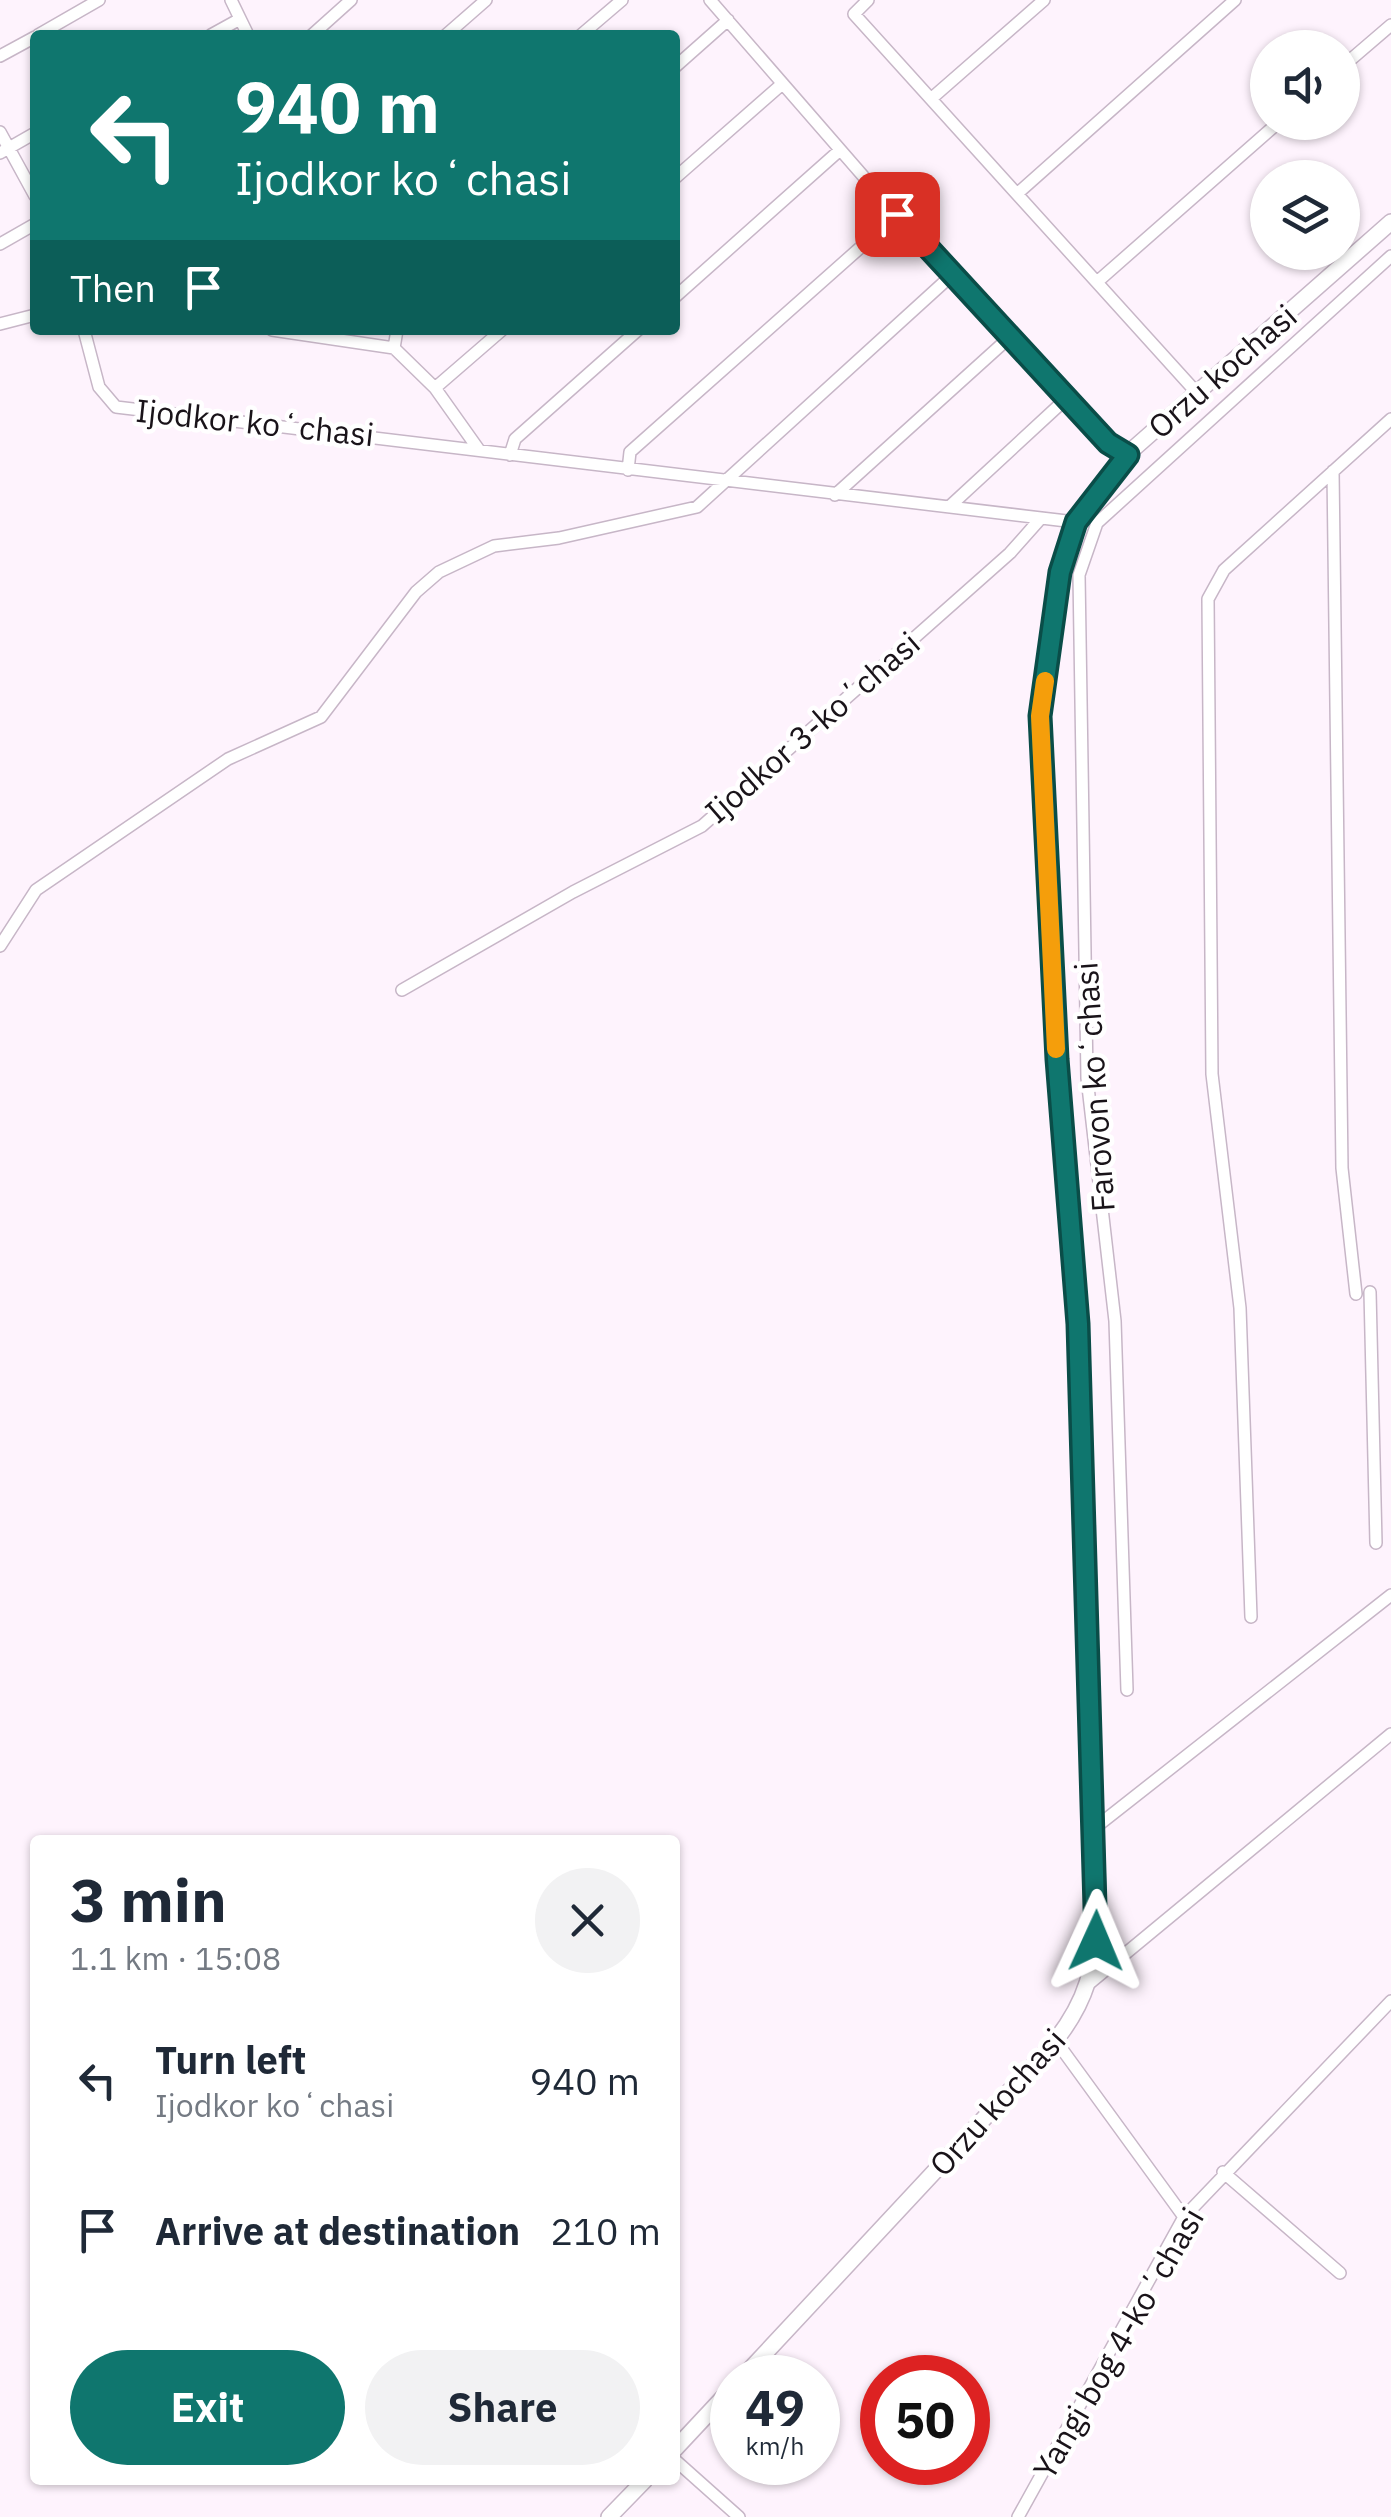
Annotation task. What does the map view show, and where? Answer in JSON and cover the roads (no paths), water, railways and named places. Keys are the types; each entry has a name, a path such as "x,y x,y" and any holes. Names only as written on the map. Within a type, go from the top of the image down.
{"main road":[{"name":"Orzu kochasi","path":"763,2355 1056,2041 1091,1982 1097,1922 1096,1827 1078,1324 1057,1059 1040,716 1060,572 1076,522 1128,455 1391,222"},
{"path":"680,2444 710,2412"},
{"path":"609,2517 640,2485"}],"street":[{"path":"46,30 99,0"},
{"path":"231,0 246,30"},
{"path":"318,30 352,0"},
{"path":"452,30 486,0"},
{"path":"588,30 622,0"},
{"path":"710,0 952,275 1108,443 1128,455"},
{"path":"868,0 854,14 1197,393"},
{"path":"932,98 1044,0"},
{"path":"1018,193 1235,0"},
{"path":"220,30 240,19"},
{"path":"680,63 728,20"},
{"path":"1360,52 1391,25"},
{"path":"0,56 30,39"},
{"path":"680,174 781,85"},
{"path":"0,132 4,150 30,189"},
{"path":"4,150 30,136"},
{"path":"1097,282 1259,140"},
{"path":"680,293 840,150"},
{"path":"628,470 630,452 897,214"},
{"path":"0,244 30,227"},
{"name":"Farovon koʻchasi","path":"1127,1690 1115,1321 1087,1078 1079,575 1088,540 1106,514 1391,256"},
{"path":"0,946 36,890 228,759 321,717 416,592 440,572 494,546 559,538 696,507 952,275"},
{"path":"0,324 30,317"},
{"name":"Ijodkor koʻchasi","path":"85,335 99,387 116,407 1076,522"},
{"path":"306,335 394,348 436,388 479,450"},
{"path":"394,348 396,335"},
{"path":"436,388 496,335"},
{"path":"510,455 515,439 632,335"},
{"path":"835,495 1012,336"},
{"path":"949,507 1068,397"},
{"path":"1251,1617 1240,1308 1212,1074 1208,600 1224,570 1391,419"},
{"path":"1333,471 1342,1168 1363,1293 1376,1543"},
{"name":"Ijodkor 3-koʼchasi","path":"402,990 574,892 702,826 1010,553 1041,518"},
{"path":"1096,1827 1391,1596"},
{"path":"1091,1982 1391,1734"},
{"name":"Yangi bog 4-koʼchasi","path":"1018,2517 1184,2217 1224,2172 1386,2017 1391,2001"},
{"path":"1056,2041 1184,2217"},
{"path":"1224,2172 1340,2273"},
{"path":"680,2464 739,2517"}]}
